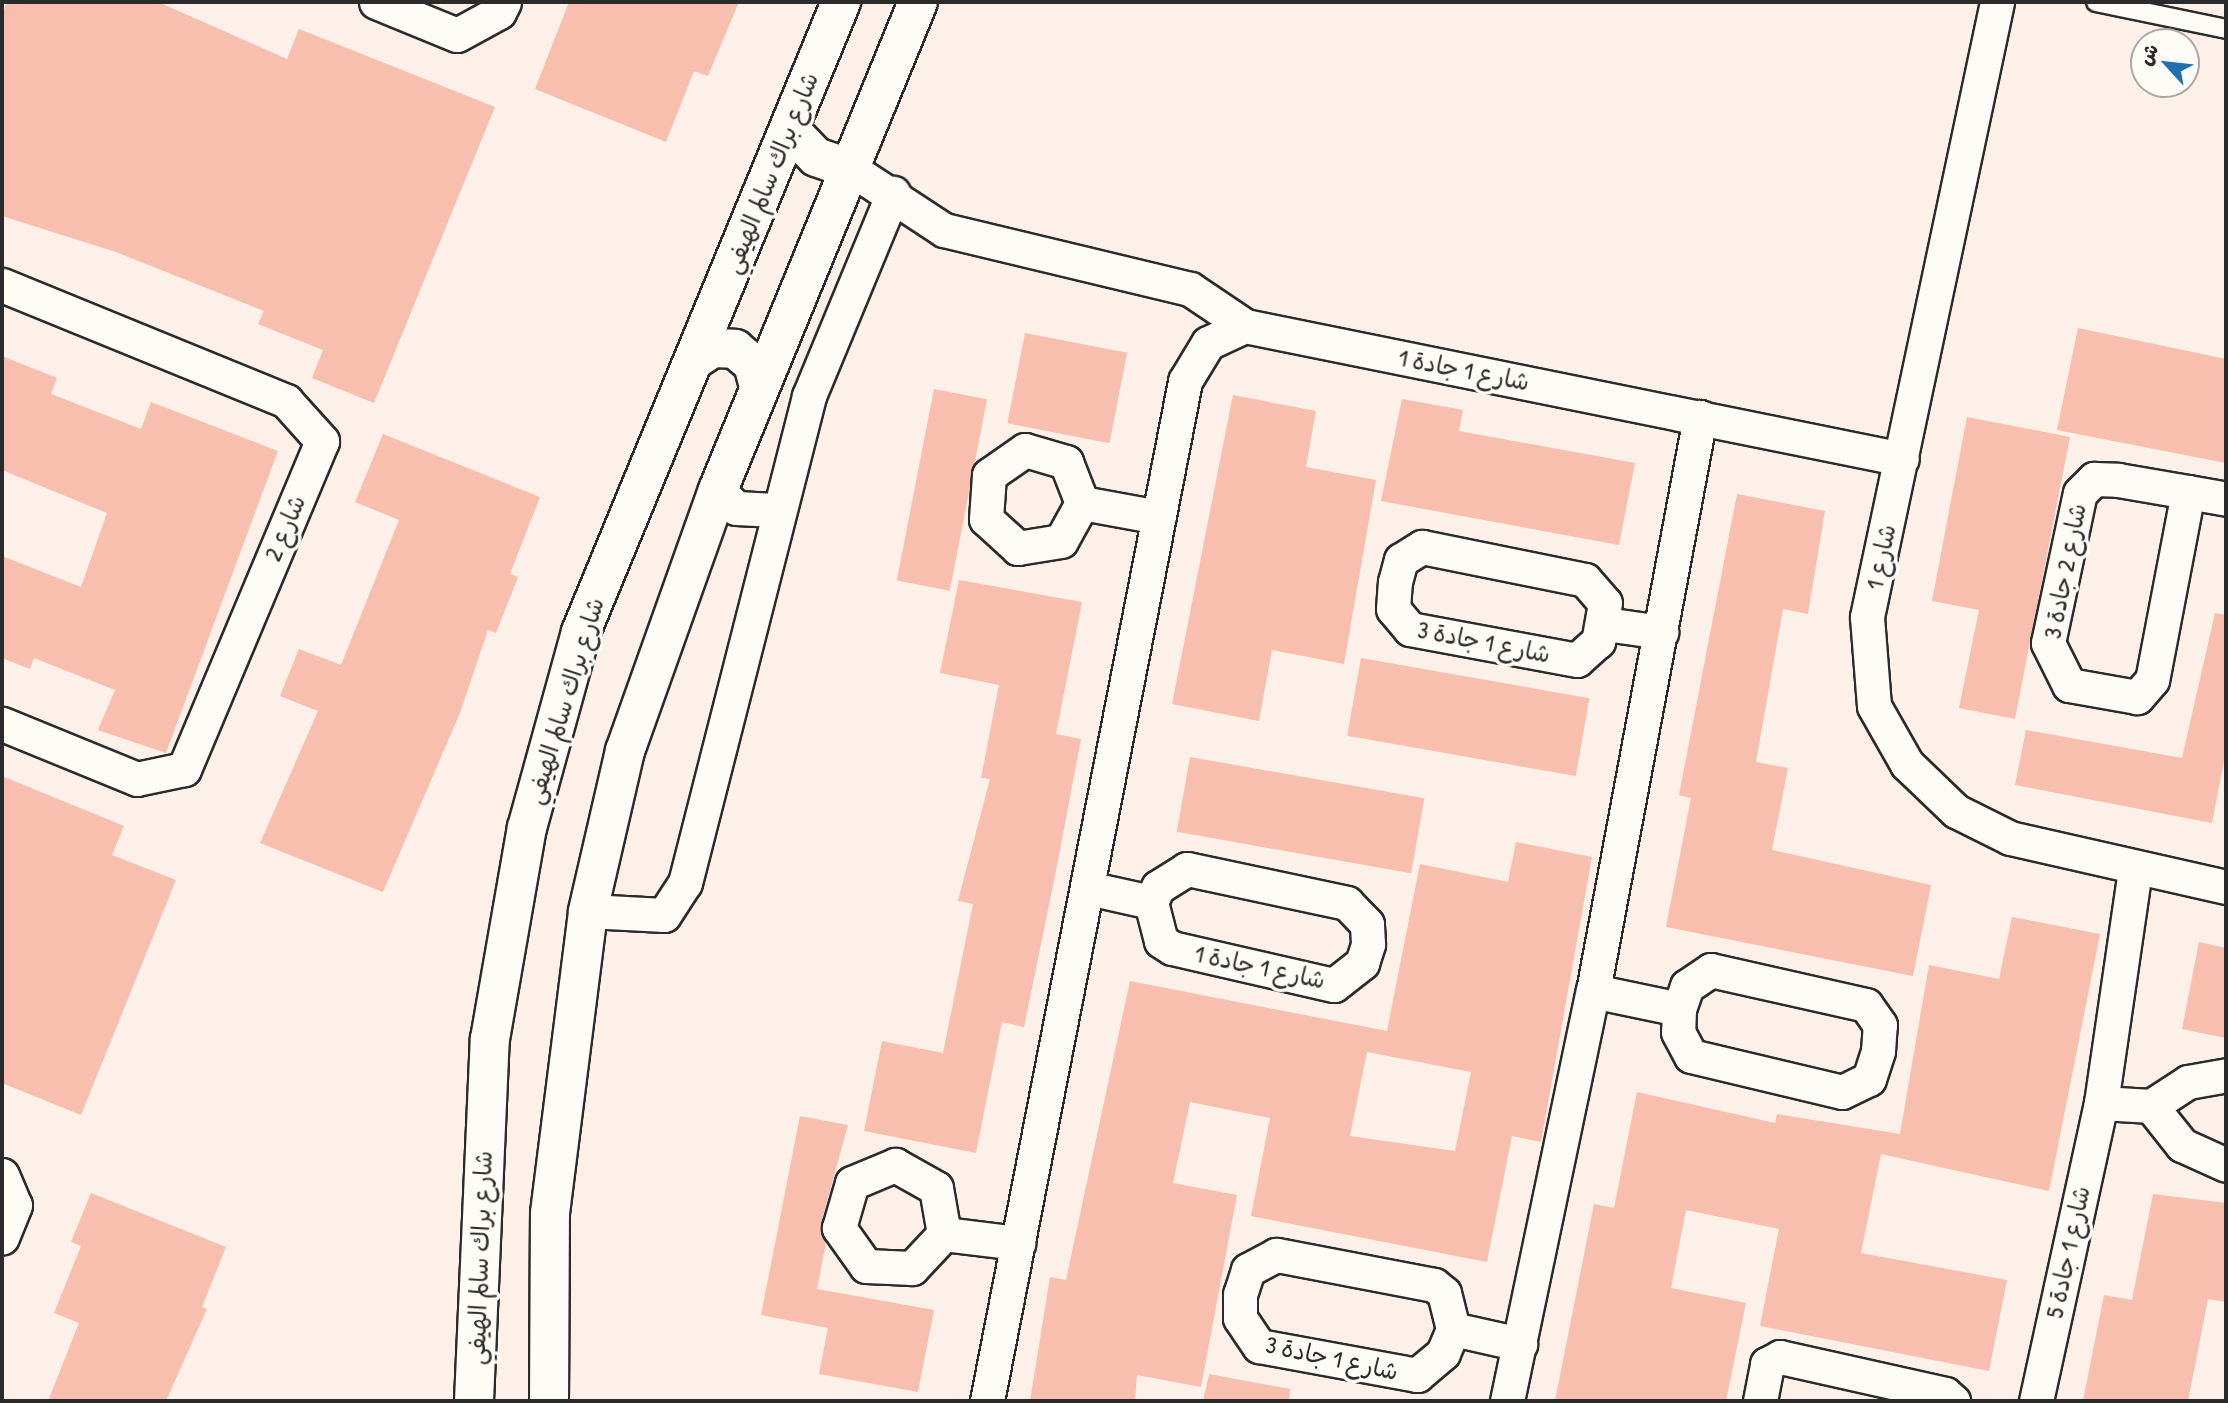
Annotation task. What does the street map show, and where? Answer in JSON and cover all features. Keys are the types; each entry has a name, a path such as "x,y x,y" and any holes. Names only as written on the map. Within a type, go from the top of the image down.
{"main road":[{"name":"شارع براك سالم الهيفي","path":"474,1401 490,1039 527,828 581,632 841,2"},
{"path":"549,1401 550,1213 588,911 625,751 718,490 918,2"},
{"path":"790,130 816,157 851,169"},
{"path":"692,361 712,348 735,349 753,364 759,386"}],"street":[{"path":"376,2 457,35 499,12 504,2"},
{"name":"شارع 1","path":"1997,2 1867,617 1874,706 1907,764 1956,811 2010,838 2135,869 2226,887"},
{"path":"851,169 893,193 944,230 1190,289 1245,326"},
{"path":"588,911 664,915 685,883 776,510 809,396 893,193"},
{"name":"شارع 2","path":"2,285 286,401 322,440 184,769 137,779 2,724"},
{"path":"987,1401 1185,381 1208,343 1245,326"},
{"name":"شارع 1 جادة 1","path":"1245,326 1902,459"},
{"path":"1507,1401 1592,991 1700,417"},
{"name":"شارع 2 جادة 3","path":"2188,492 2152,680 2137,697 2069,685 2048,643 2080,493 2094,479 2188,492 2226,499"},
{"path":"718,490 736,508 776,510"},
{"path":"1082,503 1159,517"},
{"name":"شارع 1 جادة 3","path":"1422,547 1585,580 1605,603 1605,624 1589,655 1577,660 1410,629 1393,609 1395,582 1401,560 1422,547"},
{"path":"1605,624 1661,632"},
{"name":"شارع 1 جادة 1","path":"1186,869 1347,903 1367,925 1368,944 1362,963 1334,985 1172,948 1161,941 1151,902 1158,887 1186,869"},
{"name":"شارع 1 جادة 5","path":"2036,1401 2101,1103 2135,869"},
{"path":"1088,888 1151,902"},
{"path":"1711,971 1866,1005 1881,1026 1878,1051 1868,1079 1842,1092 1691,1056 1678,1032 1679,1009 1687,986 1711,971"},
{"path":"1592,991 1679,1009"},
{"path":"2101,1103 2151,1106 2188,1082 2226,1074"},
{"path":"2151,1106 2182,1145 2226,1165"},
{"path":"2,1175 15,1205 2,1237"},
{"path":"944,1234 1018,1243"},
{"name":"شارع 1 جادة 3","path":"1276,1255 1434,1285 1444,1293 1453,1329 1443,1353 1418,1375 1259,1346 1240,1318 1240,1294 1248,1270 1276,1255"},
{"path":"1453,1329 1520,1344"},
{"path":"1760,1401 1767,1364 1780,1357 1945,1394 1953,1401"}],"lane":[{"path":"2096,2 2226,29"}],"building":[{"path":"7,2 158,2 287,59 299,29 495,107 374,403 312,378 323,350 258,324 264,311 116,252 2,216 2,15"},
{"path":"569,2 739,2 708,76 694,71 666,142 535,89"},
{"path":"2078,328 2226,359 2226,463 2057,430"},
{"path":"1025,333 1127,353 1110,443 1007,423"},
{"path":"2,356 57,378 51,394 141,429 151,402 278,451 166,753 98,730 115,690 34,658 30,669 2,658 2,556 81,587 107,513 2,470"},
{"path":"934,389 987,399 950,591 897,580"},
{"path":"1233,395 1316,411 1306,467 1376,480 1344,664 1272,650 1259,721 1172,704"},
{"path":"1402,399 1463,410 1459,431 1635,463 1619,545 1381,501"},
{"path":"1967,417 2070,437 2015,719 1959,708 1979,610 1932,601"},
{"path":"383,434 540,497 510,574 518,577 496,633 488,630 460,713 383,892 260,843 318,711 280,696 299,649 341,665 399,520 355,502"},
{"path":"1737,494 1825,511 1808,614 1783,609 1756,762 1788,768 1772,850 1931,885 1913,976 1666,927 1691,798 1679,795"},
{"path":"959,580 1082,602 1056,734 1081,739 1057,866 1024,1027 1002,1022 976,1153 864,1131 882,1041 943,1053 973,904 958,901 990,779 981,778 999,685 940,673"},
{"path":"2215,613 2226,615 2226,751 2212,823 2015,785 2026,730 2182,758"},
{"path":"1361,658 1589,698 1576,776 1347,736"},
{"path":"1190,757 1424,798 1411,873 1177,832"},
{"path":"2,776 124,826 112,855 176,880 81,1115 2,1083"},
{"path":"1516,842 1592,857 1541,1142 1512,1136 1487,1262 1251,1216 1270,1118 1190,1102 1173,1183 1237,1195 1201,1387 1137,1375 1135,1401 1030,1401 1050,1277 1066,1280 1130,981 1387,1031 1420,864 1508,882","holes":["1367,1052 1471,1072 1455,1151 1350,1136"]},
{"path":"2012,917 2100,934 2049,1191 1881,1154 1861,1253 2007,1280 1989,1371 1760,1326 1779,1229 1686,1210 1671,1288 1746,1303 1726,1401 1555,1401 1594,1204 1614,1208 1637,1092 1775,1123 1777,1114 1900,1134 1929,965 1999,979"},
{"path":"2199,942 2226,948 2226,1038 2182,1029"},
{"path":"800,1116 848,1125 821,1223 826,1243 817,1289 934,1310 918,1392 819,1374 828,1328 761,1315"},
{"path":"91,1193 226,1247 202,1307 207,1309 166,1401 48,1401 79,1323 54,1313 81,1246 71,1242"},
{"path":"2153,1194 2226,1203 2226,1302 2208,1299 2188,1401 2083,1401 2104,1295 2132,1300"},
{"path":"1209,1374 1290,1389 1289,1401 1203,1401"}]}
